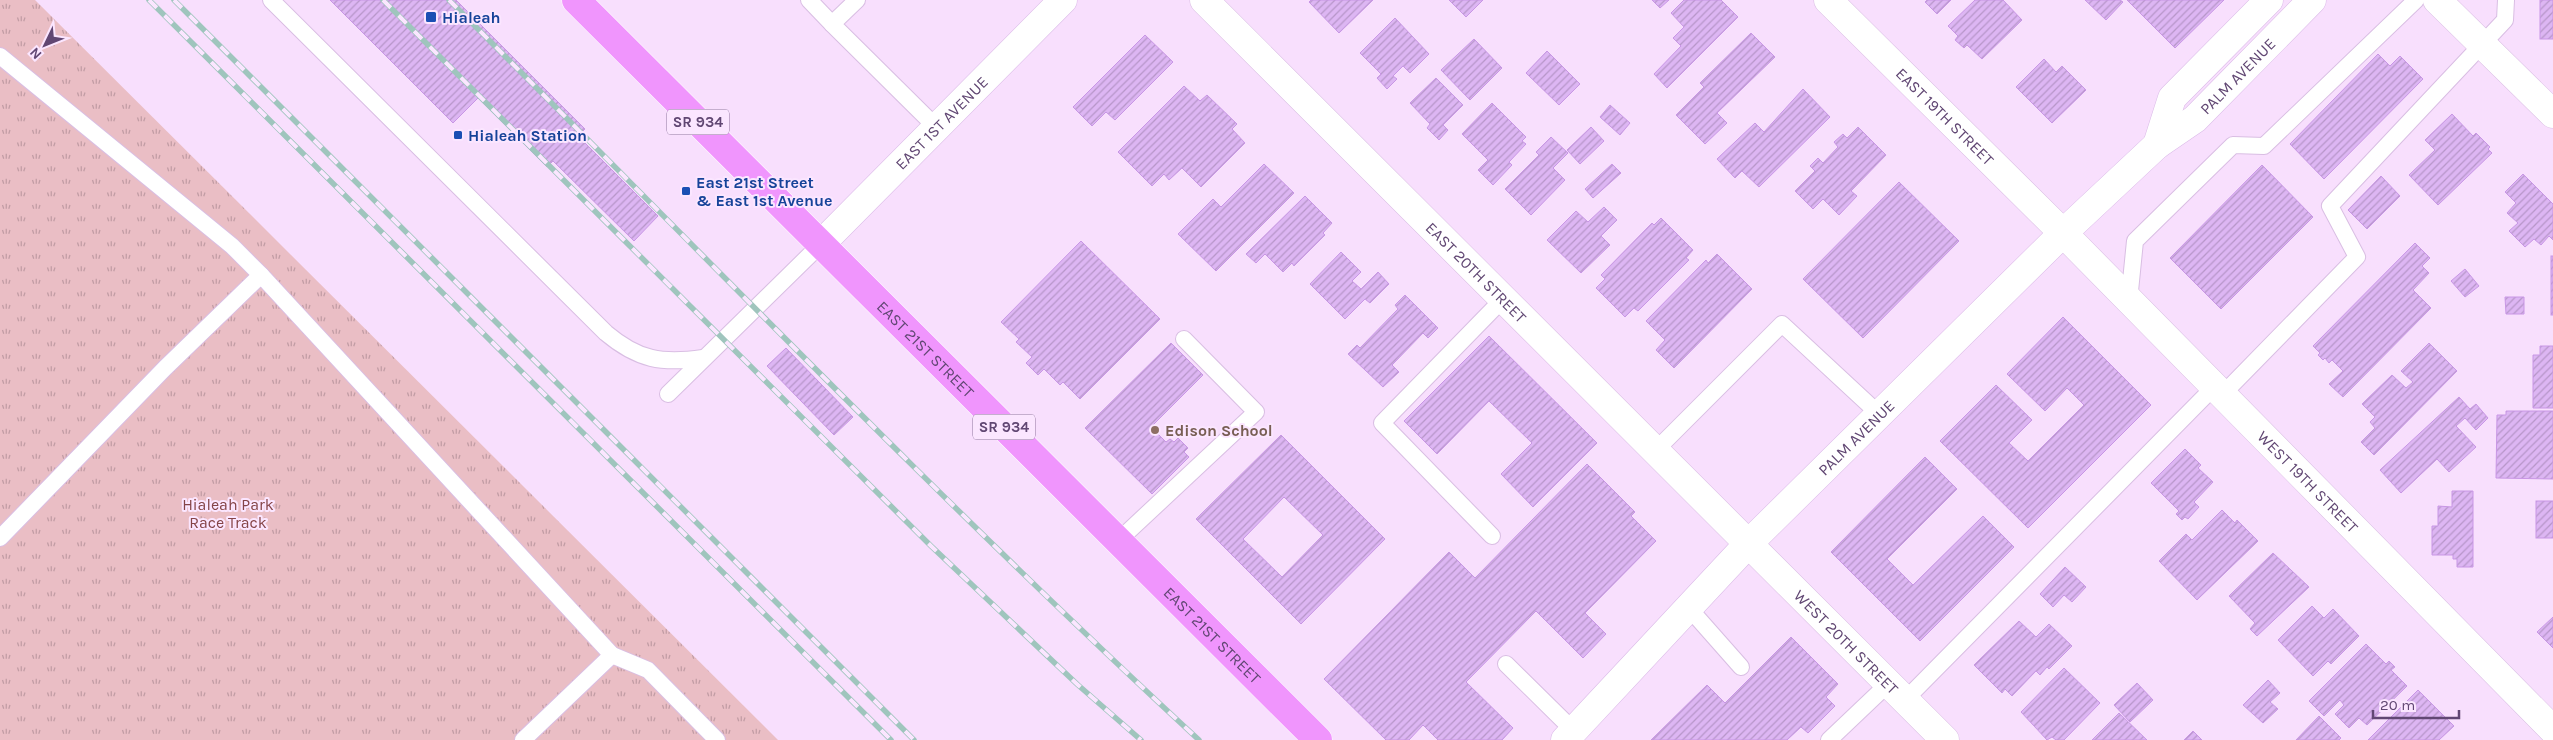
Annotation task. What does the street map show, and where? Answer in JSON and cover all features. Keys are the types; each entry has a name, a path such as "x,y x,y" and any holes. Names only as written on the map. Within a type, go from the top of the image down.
{"main road":[{"name":"EAST 21ST STREET","path":"576,0 1318,740"}],"street":[{"name":"EAST 1ST AVENUE","path":"821,244 1063,0"},
{"name":"EAST 20TH STREET","path":"1204,0 1748,544"},
{"name":"EAST 19TH STREET","path":"1828,0 2062,233"},
{"name":"PALM AVENUE","path":"2157,145 2172,98 2269,0"},
{"name":"PALM AVENUE","path":"1570,737 1748,544 2062,233 2157,145 2195,119 2312,0"},
{"path":"2437,0 2553,114"},
{"name":"WEST 19TH STREET","path":"2062,233 2553,730"},
{"name":"WEST 20TH STREET","path":"1748,544 1945,740"}],"lane":[{"path":"271,0 606,333 626,350 652,359 676,362 703,358"},
{"path":"809,0 937,128"},
{"path":"832,24 857,0"},
{"path":"2129,301 2136,241 2233,144 2264,146 2416,0"},
{"path":"1829,740 1897,692 2218,391 2357,257 2330,206 2505,20 2506,0"},
{"path":"0,56 232,246 261,275 612,655 648,670 716,740"},
{"path":"668,394 821,244"},
{"path":"0,538 165,368 261,275"},
{"path":"1492,536 1382,424 1503,299"},
{"path":"1655,451 1782,324 1879,414"},
{"path":"1118,541 1256,412 1184,339"},
{"path":"1688,607 1741,667"},
{"path":"523,740 612,655"},
{"path":"1506,664 1570,737"}],"green space":[{"name":"Hialeah Park Race Track","path":"0,0 35,0 778,740 0,740"}],"building":[{"path":"330,0 456,0 585,129 578,136 658,216 634,241 553,161 547,167 478,98 453,123"},
{"path":"1311,0 1373,0 1339,33 1309,2"},
{"path":"1449,0 1483,0 1466,17"},
{"path":"1652,0 1669,0 1660,8"},
{"path":"1684,0 1721,0 1738,17 1667,88 1654,74 1681,46 1673,38 1684,27 1671,13"},
{"path":"1927,0 1951,0 1937,14 1925,2"},
{"path":"1975,0 2003,0 2022,20 1982,59 1967,45 1964,48 1955,40 1958,36 1948,26"},
{"path":"2085,0 2120,0 2123,2 2106,20"},
{"path":"2127,0 2224,0 2175,48"},
{"path":"2540,0 2553,0 2553,39 2540,39"},
{"path":"1395,18 1429,54 1410,73 1403,66 1393,76 1397,79 1387,89 1377,78 1381,74 1360,53"},
{"path":"1751,33 1775,57 1717,113 1727,123 1705,144 1676,115 1704,87 1700,83"},
{"path":"1145,35 1173,62 1115,120 1106,112 1092,126 1073,107"},
{"path":"1474,39 1502,68 1470,100 1441,70"},
{"path":"1547,51 1580,84 1559,105 1526,73"},
{"path":"2378,54 2390,66 2400,56 2423,79 2324,179 2290,144"},
{"path":"2044,59 2056,72 2062,66 2086,90 2052,123 2016,87"},
{"path":"1436,78 1463,105 1443,125 1448,130 1439,140 1427,128 1430,124 1410,103"},
{"path":"1184,86 1200,101 1207,95 1237,124 1232,129 1245,143 1201,187 1182,168 1169,180 1164,174 1152,186 1118,152"},
{"path":"1803,89 1830,117 1759,187 1742,171 1735,178 1717,159 1755,123 1764,132"},
{"path":"1492,103 1526,137 1522,141 1526,144 1509,162 1512,165 1493,185 1478,170 1488,160 1462,134"},
{"path":"1610,105 1630,123 1620,135 1600,117"},
{"path":"2452,114 2473,136 2476,133 2490,147 2488,149 2492,153 2438,205 2409,175 2435,150 2425,140"},
{"path":"1591,127 1604,141 1580,164 1567,150"},
{"path":"1858,127 1886,155 1851,191 1857,196 1839,215 1823,199 1813,209 1795,191 1815,171 1810,166 1818,158 1823,163 1838,147 1834,142 1843,134 1847,138"},
{"path":"1551,137 1568,153 1553,168 1565,180 1531,215 1505,189 1539,155 1536,152"},
{"path":"1264,164 1294,193 1216,271 1178,234 1213,199 1221,207"},
{"path":"1612,164 1621,173 1593,198 1585,189"},
{"path":"2262,165 2313,217 2221,309 2170,258"},
{"path":"2523,174 2553,204 2553,240 2549,236 2541,245 2534,239 2525,247 2509,231 2518,223 2507,213 2516,203 2505,192"},
{"path":"2381,176 2400,196 2367,229 2348,210"},
{"path":"1899,182 1959,241 1863,338 1803,279"},
{"path":"1305,196 1332,223 1323,233 1325,235 1294,266 1292,263 1283,272 1265,254 1256,263 1246,254"},
{"path":"1604,207 1617,220 1601,236 1610,245 1581,273 1547,240 1576,211 1588,222"},
{"path":"1661,218 1693,250 1686,258 1689,260 1638,311 1634,308 1625,317 1596,288 1605,279 1601,275 1652,223 1654,225"},
{"path":"1081,241 1160,319 1080,399 1063,382 1060,385 1044,369 1038,375 1026,363 1032,357 1016,342 1019,339 1001,322"},
{"path":"2415,243 2430,258 2422,266 2429,273 2413,290 2431,308 2343,397 2329,384 2343,371 2332,360 2329,363 2325,358 2323,360 2318,355 2320,353 2313,346"},
{"path":"1341,252 1361,272 1352,281 1361,289 1378,272 1389,284 1370,303 1365,299 1345,319 1310,284"},
{"path":"1717,254 1752,289 1674,368 1656,350 1665,340 1646,321 1706,260 1708,263"},
{"path":"2551,256 2553,256 2553,315 2551,315"},
{"path":"2465,269 2479,286 2465,297 2451,281"},
{"path":"1405,295 1438,328 1428,338 1423,333 1392,365 1399,372 1383,387 1348,354 1357,345 1360,348 1398,309 1395,305"},
{"path":"2505,297 2524,297 2524,314 2506,314"},
{"path":"2063,317 2151,405 2028,528 1940,441 1996,385 2032,420 2009,443 2028,461 2084,405 2067,388 2045,411 2007,374"},
{"path":"1489,336 1597,443 1533,507 1501,474 1532,443 1489,401 1437,454 1404,421"},
{"path":"1171,343 1203,375 1151,427 1166,442 1170,439 1174,442 1178,438 1188,448 1184,452 1189,457 1152,494 1085,428"},
{"path":"2429,343 2457,371 2374,455 2361,442 2375,428 2370,422 2375,417 2362,404 2392,375 2406,388 2413,382 2401,371"},
{"path":"2540,346 2553,346 2553,408 2533,408 2533,355 2540,355"},
{"path":"786,348 853,417 834,435 767,366"},
{"path":"2459,397 2470,409 2476,404 2488,418 2476,430 2465,418 2456,426 2476,447 2449,472 2437,459 2401,493 2380,470"},
{"path":"2506,411 2553,411 2553,479 2496,478 2497,415 2506,415"},
{"path":"1281,435 1385,539 1301,624 1196,519","holes":["1284,497 1323,535 1282,577 1243,539"]},
{"path":"2185,449 2201,465 2198,468 2213,482 2194,502 2199,507 2188,519 2185,517 2182,520 2176,514 2179,511 2151,483"},
{"path":"1925,457 1957,489 1887,559 1913,585 1983,516 2014,547 1920,641 1831,552"},
{"path":"1587,464 1635,512 1631,516 1656,541 1585,613 1606,634 1583,658 1536,611 1466,682 1513,728 1502,740 1438,740 1423,725 1409,740 1386,740 1324,679 1449,552 1475,578"},
{"path":"2452,491 2473,491 2473,567 2457,567 2457,559 2453,559 2453,555 2432,555 2432,526 2438,526 2438,506 2452,507"},
{"path":"2536,501 2553,501 2553,538 2536,538"},
{"path":"2222,510 2235,523 2237,520 2258,541 2197,600 2159,561 2186,534 2192,540"},
{"path":"2273,553 2309,587 2257,636 2250,629 2255,623 2229,596"},
{"path":"2065,567 2086,587 2072,602 2064,595 2053,607 2040,594"},
{"path":"2312,606 2324,618 2333,609 2359,636 2331,664 2328,661 2313,676 2278,640"},
{"path":"2553,617 2553,648 2537,632"},
{"path":"2019,621 2036,637 2049,624 2072,646 2049,669 2047,667 2040,675 2036,671 2012,696 2005,689 2002,693 1974,665"},
{"path":"1791,637 1838,684 1826,697 1835,706 1808,733 1801,727 1787,740 1651,740 1707,685 1725,703"},
{"path":"2366,644 2386,664 2389,661 2395,667 2391,670 2407,686 2367,725 2359,718 2349,728 2335,714 2344,705 2340,700 2324,716 2309,701"},
{"path":"2064,668 2100,703 2064,740 2056,740 2052,737 2047,740 2021,712"},
{"path":"2268,680 2280,693 2270,702 2278,709 2263,723 2243,705"},
{"path":"2137,683 2153,700 2130,722 2114,705"},
{"path":"2418,690 2454,726 2439,740 2368,740"},
{"path":"2119,713 2147,740 2092,740"},
{"path":"2319,716 2341,738 2339,740 2296,740"},
{"path":"2193,731 2202,740 2184,740"}],"railway":[{"path":"149,0 891,740"},
{"path":"174,0 914,740"},
{"path":"383,0 931,546 1078,685 1141,740"},
{"path":"449,0 914,467 1199,740"}],"place":[{"name":"Hialeah","path":"431,17"},
{"name":"Hialeah Station","path":"458,135"},
{"name":"East 21st Street & East 1st Avenue","path":"686,191"},
{"name":"Edison School","path":"1155,430"}]}
